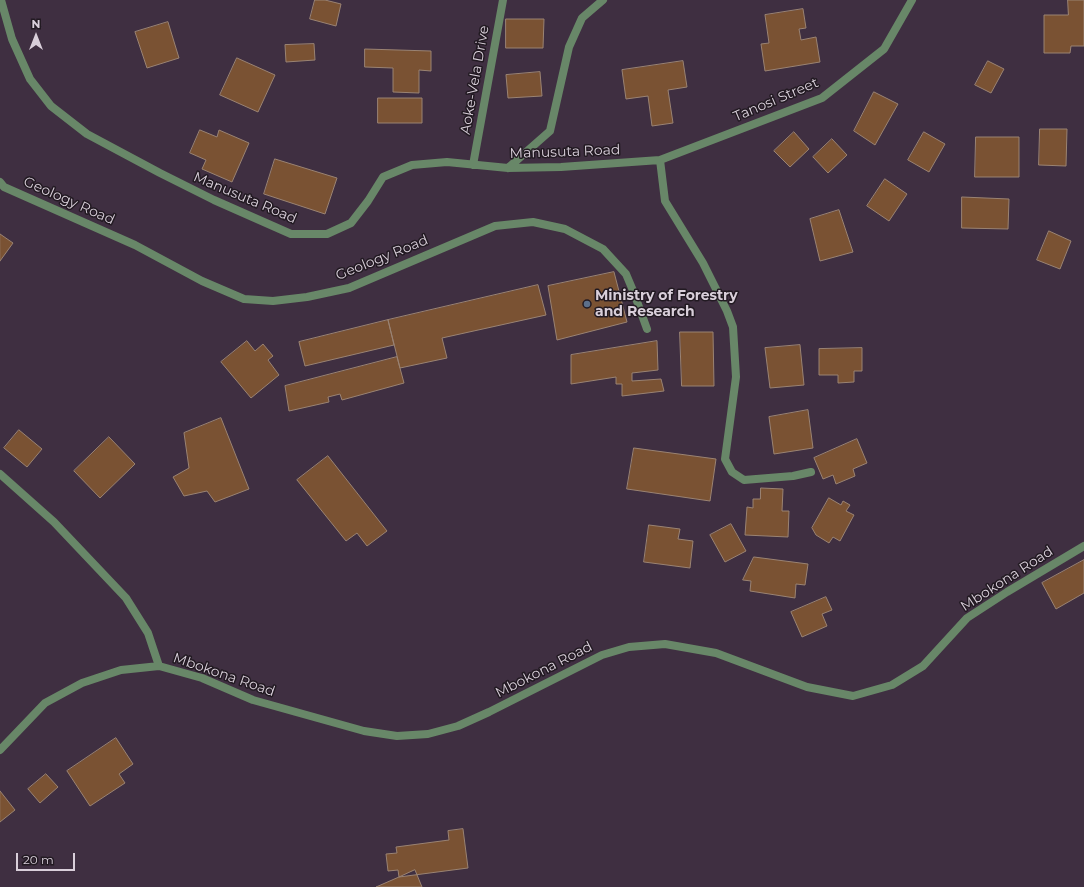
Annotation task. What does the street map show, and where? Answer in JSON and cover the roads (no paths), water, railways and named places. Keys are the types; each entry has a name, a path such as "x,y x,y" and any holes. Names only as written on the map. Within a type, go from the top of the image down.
{"street":[{"name":"Manusuta Road","path":"1,0 12,39 30,79 51,106 87,134 153,170 214,200 291,234 326,234 351,223 368,201 383,177 412,165 448,162 508,168 561,167 660,160"},
{"name":"Aoke-Vela Drive","path":"473,165 503,0"},
{"path":"508,168 550,131 569,47 582,18 603,0"},
{"name":"Tanosi Street","path":"660,160 822,98 884,49 912,0"},
{"path":"660,160 665,201 703,263 727,311 733,327 736,377 725,460 732,472 744,480 792,476 811,472"},
{"name":"Geology Road","path":"1,186 135,245 202,281 244,299 273,301 308,297 349,288 495,226 533,222 566,229 603,249 626,274 647,329"},
{"path":"0,474 54,522 126,598 148,633 159,666"},
{"name":"Mbokona Road","path":"0,750 45,703 82,683 121,670 159,666 202,678 253,700 364,731 397,736 428,734 458,726 602,655 629,647 665,644 716,653 807,688 853,696 892,685 923,666 967,618 1084,546"}],"place":[{"name":"Ministry of Forestry and Research","path":"587,304"}]}
